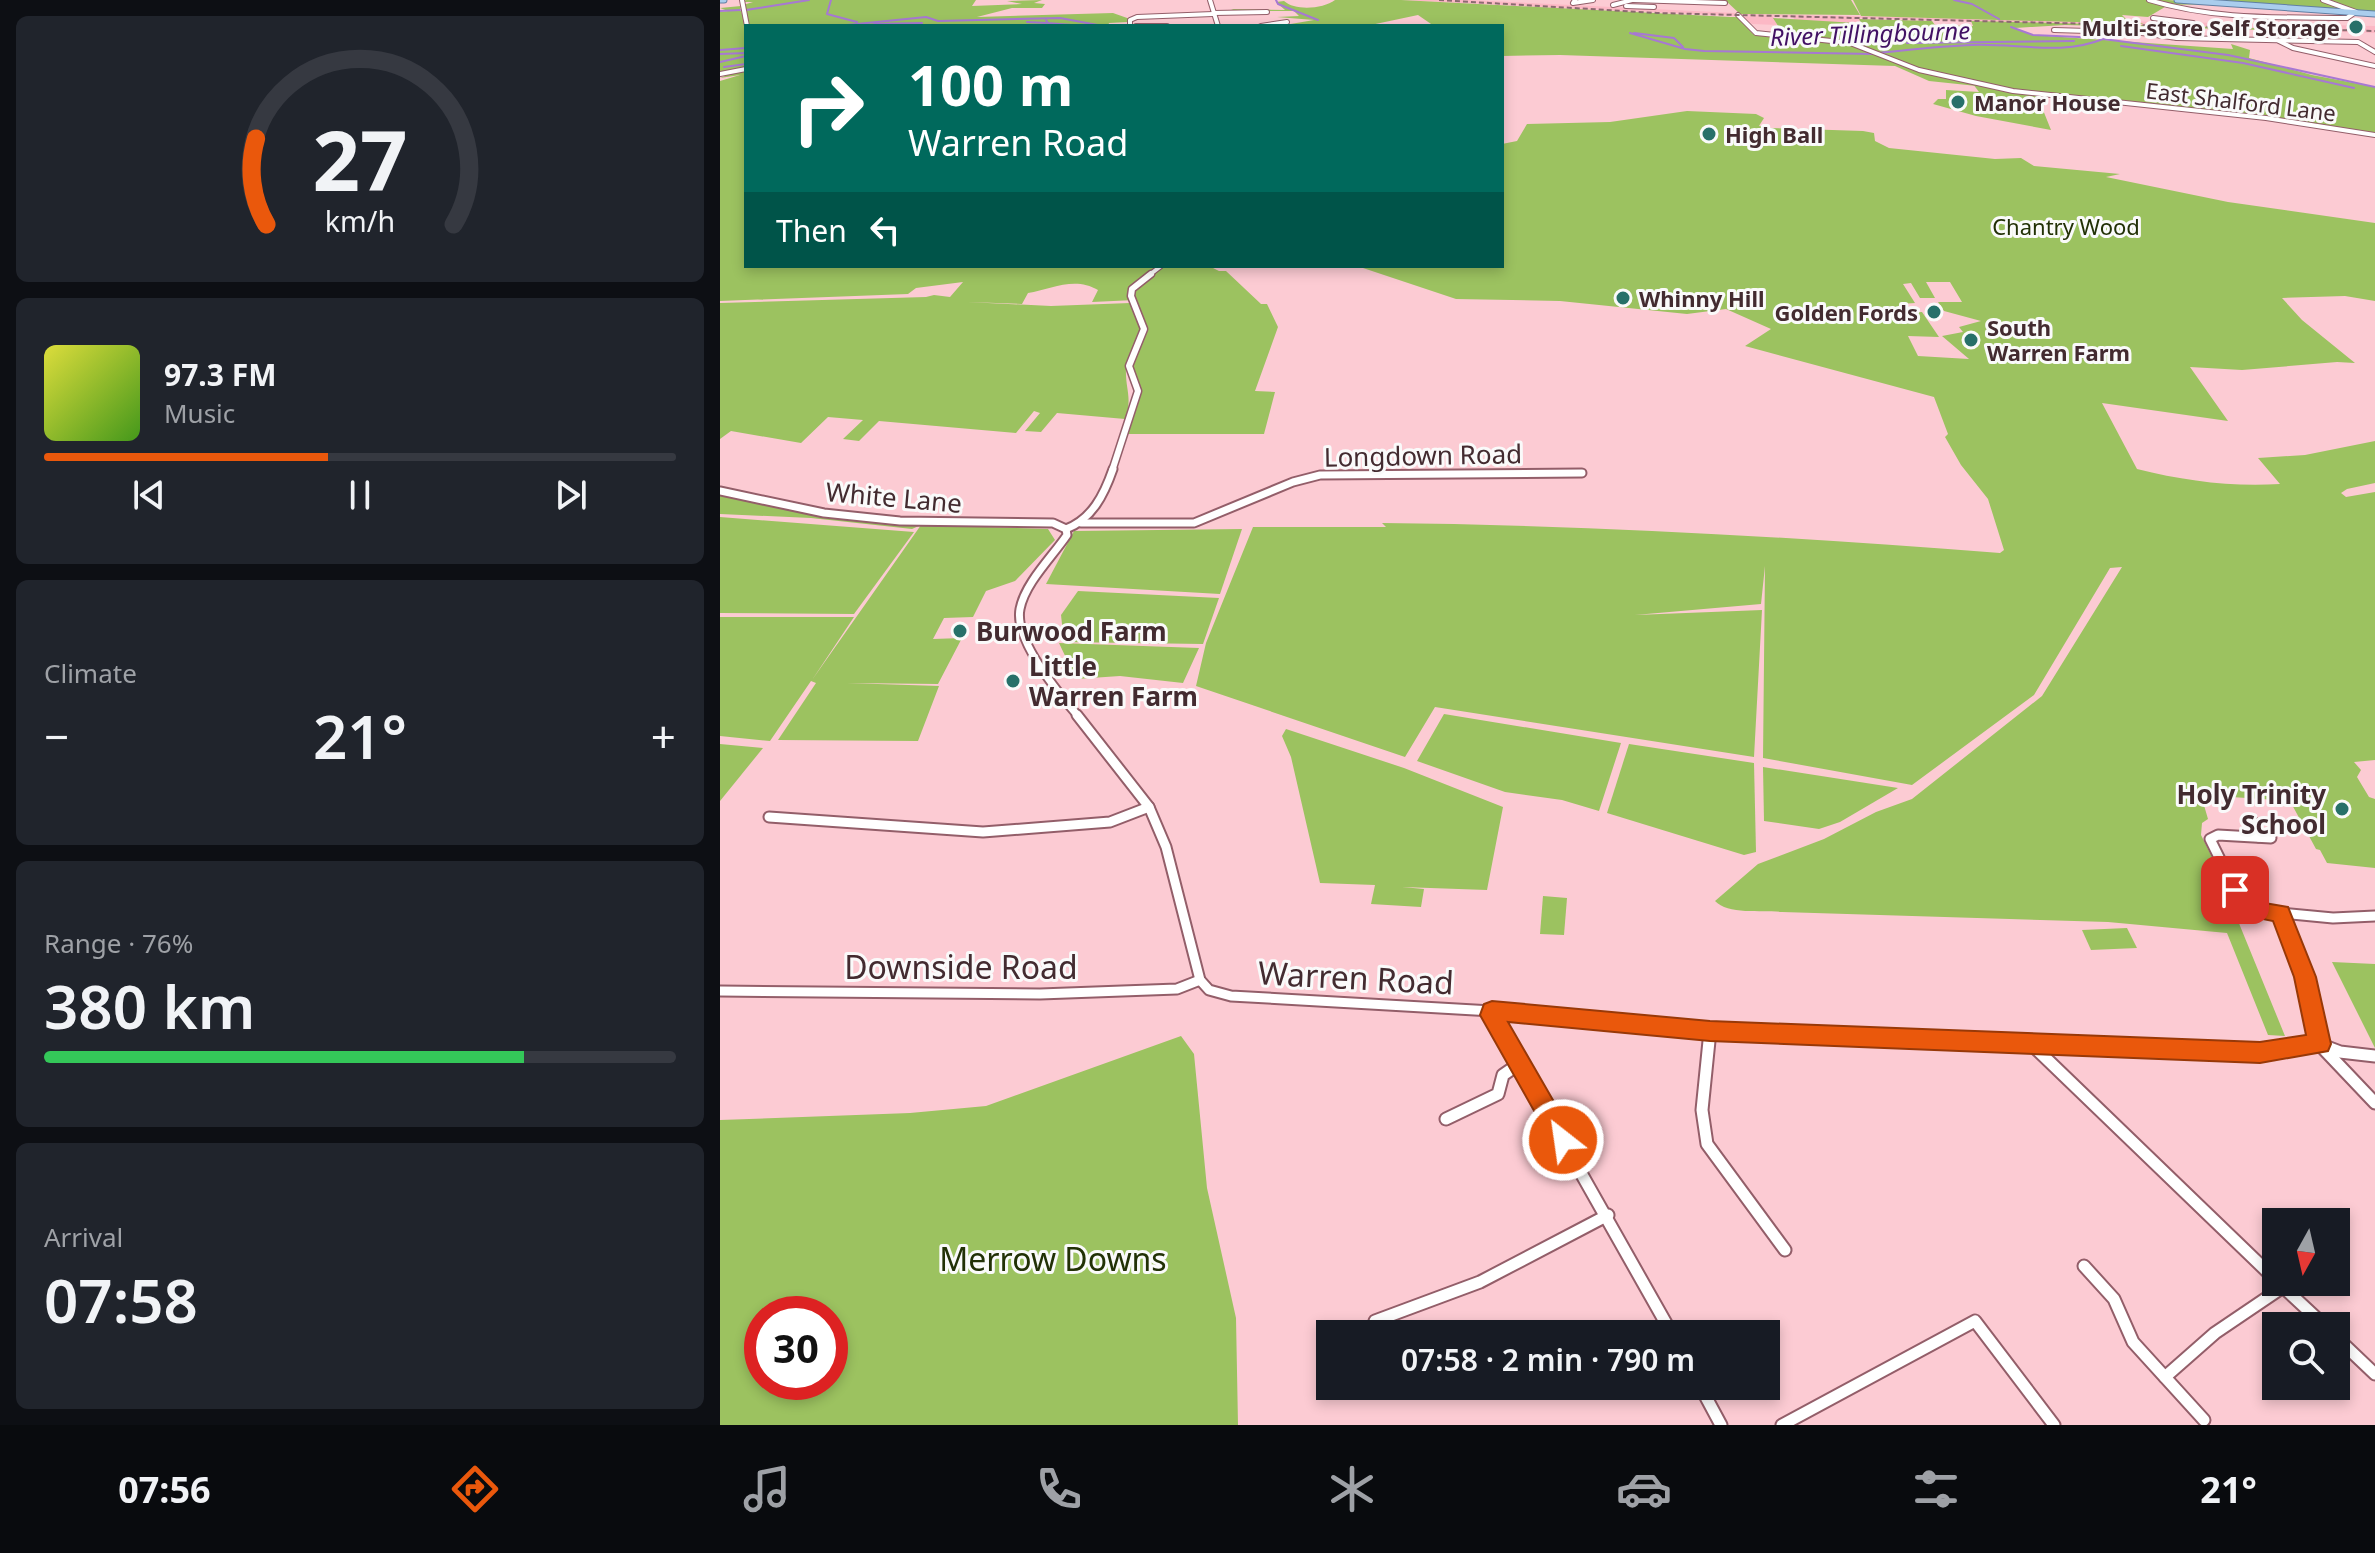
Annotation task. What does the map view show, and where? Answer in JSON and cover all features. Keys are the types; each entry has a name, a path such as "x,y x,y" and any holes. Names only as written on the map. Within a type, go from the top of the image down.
{"main road":[{"path":"2177,0 2375,14"}],"street":[{"path":"742,0 747,24"},
{"path":"1210,0 1217,24"},
{"path":"1574,3 1593,0"},
{"path":"1613,5 1633,0 1674,1 1710,7 1724,2"},
{"path":"2149,0 2198,13 2306,19 2349,18 2355,22 2342,22"},
{"path":"2323,0 2355,13 2349,18"},
{"path":"1640,6 1646,1"},
{"path":"1626,6 1673,6 1674,1"},
{"name":"East Shalford Lane","path":"1724,2 1756,33 1847,43 1919,70 2021,93 2266,118 2375,135"},
{"path":"2169,7 2151,18 2193,23"},
{"path":"1130,24 1130,20 1137,17 1267,12"},
{"path":"2256,16 2264,23"},
{"path":"2278,16 2288,21"},
{"path":"1274,24 1287,22"},
{"path":"2174,37 2176,33 2172,29 2186,30"},
{"path":"2054,30 2358,42"},
{"path":"2349,36 2375,52"},
{"path":"2279,41 2293,48 2375,66"},
{"path":"720,74 744,69"},
{"path":"1158,268 1132,289 1131,296 1144,329 1129,366 1138,391 1105,493 1081,523 1066,529 1067,535 1020,608 1019,628 1055,689 1122,769 1149,807 1166,847 1200,980"},
{"name":"Longdown Road","path":"1081,523 1194,523 1293,482 1320,475 1582,473"},
{"name":"White Lane","path":"720,491 824,513 900,521 1053,523 1066,529"},
{"path":"769,817 983,832 1110,822 1149,807"},
{"path":"2253,822 2259,837"},
{"path":"2271,838 2218,835 2210,839 2243,906 2333,918 2375,916"},
{"path":"2281,913 2305,977 2319,1044 2375,1103"},
{"name":"Downside Road","path":"720,991 1040,994 1177,989 1200,980"},
{"name":"Warren Road","path":"1200,980 1204,988 1231,996 1492,1011 1710,1031 2260,1053 2319,1044 2340,1052 2375,1056"},
{"path":"1492,1011 1664,1320"},
{"path":"1710,1031 1702,1110 1707,1144 1785,1250"},
{"path":"2028,1042 2262,1267"},
{"path":"1446,1119 1498,1094 1503,1075 1519,1064"},
{"path":"1378,1320 1480,1282 1608,1215"},
{"path":"2084,1266 2114,1299 2133,1342 2204,1420"},
{"path":"2165,1377 2262,1296"},
{"path":"2293,1296 2310,1312"},
{"path":"1782,1425 1975,1321 2054,1425"},
{"path":"2350,1350 2375,1374"},
{"path":"1708,1400 1721,1425"}],"shaded area":[{"path":"1401,0 1469,0 1735,13 1735,16"},
{"path":"1740,14 2375,26 2375,33 1860,18 1861,23 1856,23 1795,21 1793,17 1773,16 1777,25 1752,24 1743,17 1751,16"}],"green space":[{"path":"976,0 972,6 1042,0 1034,3 1045,4 1042,8 1012,8 977,17 1113,13 1130,19 1128,22 1109,24 748,24 743,5 753,2 743,2"},
{"path":"1335,0 1401,0 1738,17 1753,34 1793,37 1791,31 1780,29 1773,18 1856,23 1861,23 1859,19 1932,21 1935,25 1973,26 1971,21 2302,29 2304,31 2065,25 2015,28 2033,35 2233,49 2231,44 2250,50 2249,58 2312,75 2375,87 2375,134 2253,115 1929,81 1895,66 1560,55 1504,56 1504,24 1431,24 1418,15 1375,24 1291,24 1314,20 1277,17 1299,16 1294,11 1231,9 1285,10 1276,2 1284,1 1309,8"},
{"path":"1725,0 1851,0 1860,15 1740,14"},
{"path":"1853,0 2168,0 2217,4 2163,5 2165,7 2148,17 2122,15 2144,24 1861,16"},
{"path":"2207,0 2375,0 2375,13 2352,11"},
{"path":"741,6 740,10 735,11 741,11 745,24 744,268 1213,268 1226,271 1261,304 1267,304 1278,327 1255,391 1275,392 1264,434 1128,434 1141,393 1132,366 1144,333 1143,317 1135,300 1092,302 1098,290 1072,284 1028,293 1022,304 967,302 1051,306 1130,303 1138,314 1141,330 1126,368 1129,399 1125,419 1057,413 1041,432 1025,431 1040,413 1034,411 1016,433 879,421 859,441 843,439 863,420 828,417 801,443 731,431 720,439 720,303 934,295 950,297 963,282 916,288 908,294 720,301 720,81 740,75 720,78 735,72 735,69 720,72 720,12 728,11 720,8"},
{"path":"1973,84 2037,95 2051,130 1976,116 1933,104 1938,99 1946,99 1946,90 1979,92"},
{"name":"Chantry Wood","path":"1687,111 1756,114 1764,118 1759,126 1769,128 1863,131 1874,133 1875,141 1889,148 1995,159 2021,158 2034,166 2120,174 2106,177 2228,202 2375,223 2375,301 2345,296 2282,298 2302,320 2355,363 2242,370 2190,367 2228,421 2102,403 2137,469 2190,480 2244,485 2280,484 2258,458 2305,455 2375,441 2375,483 2341,493 2346,497 2375,492 2375,760 2354,762 2361,770 2357,777 2369,797 2375,799 2375,868 2327,863 2290,801 2201,795 2208,819 2202,823 2201,835 2240,913 2236,916 2285,1036 2268,1035 2227,933 2108,922 1747,911 1728,908 1715,901 1758,864 1824,839 1876,812 1912,799 2042,696 2122,567 2110,568 2034,695 1912,785 1763,758 1765,566 1761,604 1635,615 1762,610 1754,757 1435,707 1405,757 1196,686 1206,643 1253,527 1386,527 1382,523 1536,526 1768,537 2000,553 2004,550 1988,499 1961,465 1945,437 1948,434 1934,397 1745,346 1771,329 1726,309 1687,314 1560,301 1456,299 1363,268 1504,268 1504,144 1517,141 1527,124 1610,122","holes":["1926,282 1950,282 1962,302 1938,302 1944,311 1981,321 1959,327 1963,332 1942,336 1969,359 1918,356 1908,336 1939,337 1922,312 1906,313 1900,304 1915,303 1903,284 1911,283 1920,298 1935,298"]},
{"path":"720,493 794,509 922,525 1048,529 1055,540 1015,581 986,591 973,617 944,618 933,639 962,638 938,684 847,683 939,686 918,741 778,740 816,683 811,681 770,741 720,736 720,617 854,617 812,680 921,525 912,529 811,518 720,514"},
{"path":"720,517 914,532 854,614 720,613"},
{"path":"1242,529 1220,594 1046,584 1074,531"},
{"path":"1078,591 1219,598 1203,644 1064,642 1061,615"},
{"path":"1059,643 1199,648 1183,683 1120,676 1076,679"},
{"path":"1444,714 1621,743 1599,811 1562,800 1505,792 1417,761"},
{"path":"1286,729 1404,768 1503,807 1487,890 1402,887 1424,889 1421,907 1371,904 1375,885 1320,883 1291,757 1282,736"},
{"path":"720,744 763,748 720,801"},
{"path":"1629,744 1754,763 1756,852 1744,855 1607,813"},
{"path":"1763,767 1898,788 1840,822 1819,829 1764,821"},
{"path":"1543,896 1567,898 1564,935 1540,934"},
{"path":"2127,928 2137,948 2091,950 2082,930"},
{"path":"2332,962 2375,964 2375,1048"},
{"name":"Merrow Downs","path":"1181,1036 1194,1054 1207,1188 1236,1318 1238,1425 720,1425 720,1120 910,1113 986,1106"}],"waterway":[{"path":"746,10 809,0"},
{"path":"831,0 827,14 857,22"},
{"path":"1276,0 1278,4 1318,20"},
{"path":"1954,0 1972,4 1999,19"},
{"path":"720,11 740,10"},
{"name":"River Tillingbourne","path":"857,24 926,17 938,21 1060,18 1092,24"},
{"name":"River Tillingbourne","path":"1046,20 1060,24"},
{"path":"1027,22 1046,23"},
{"path":"874,24 921,24"},
{"path":"898,24 920,24"},
{"path":"2011,27 2033,35 2102,38"},
{"name":"River Tillingbourne","path":"1630,33 1685,49 1704,51 1872,54"},
{"name":"River Tillingbourne","path":"1634,33 1674,38 1683,47"},
{"name":"River Tillingbourne","path":"1878,53 1972,45 2055,48 2103,39 2228,55 2375,87"},
{"name":"River Tillingbourne","path":"1907,43 2074,41"},
{"path":"2121,46 2243,63 2354,88"},
{"path":"720,50 744,48"},
{"path":"720,54 744,53"},
{"path":"720,62 744,56"},
{"path":"724,67 744,64"}],"railway":[{"path":"1439,0 1657,13 2375,31"}],"place":[{"name":"Multi-store Self Storage","path":"2356,27"},
{"name":"Manor House","path":"1958,102"},
{"name":"High Ball","path":"1709,134"},
{"name":"Whinny Hill","path":"1623,298"},
{"name":"Golden Fords","path":"1934,312"},
{"name":"South Warren Farm","path":"1971,340"},
{"name":"Burwood Farm","path":"960,631"},
{"name":"Little Warren Farm","path":"1013,681"},
{"name":"Holy Trinity School","path":"2342,809"}],"route":[{"path":"1563,1140 1492,1011 1710,1031 1834,1037 2260,1053 2319,1044 2305,977 2281,913 2250,910 2241,904 2235,890"}]}
